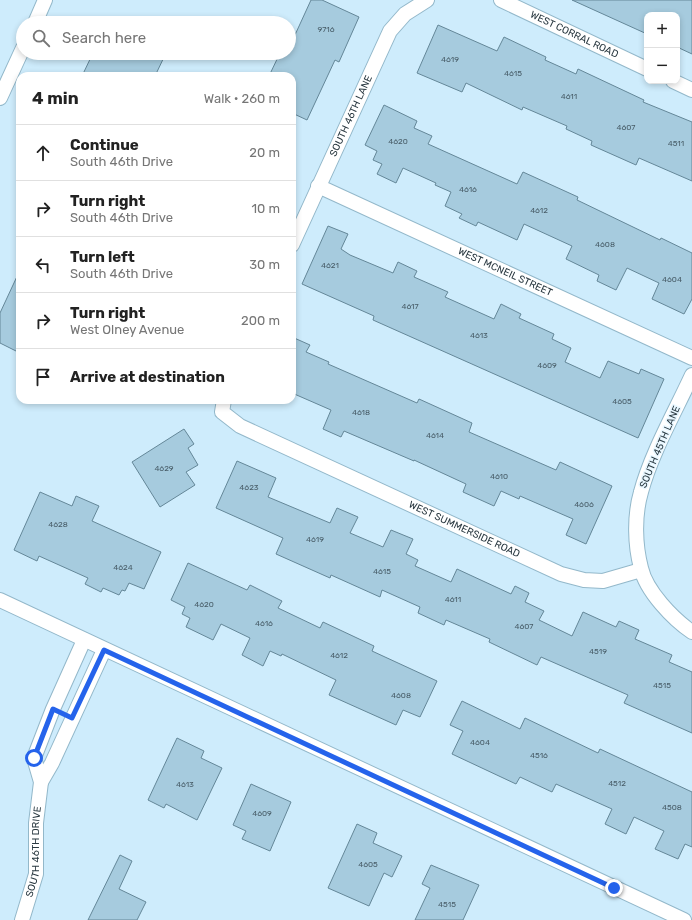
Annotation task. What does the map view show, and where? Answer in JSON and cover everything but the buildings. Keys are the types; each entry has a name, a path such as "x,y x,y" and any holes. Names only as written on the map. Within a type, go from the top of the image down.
{"street":[{"name":"SOUTH 46TH LANE","path":"296,236 390,31 405,14 427,0"},
{"name":"WEST CORRAL ROAD","path":"501,0 644,68"},
{"path":"37,16 41,2"},
{"path":"0,98 17,60"},
{"path":"679,84 692,90"},
{"name":"WEST MCNEIL STREET","path":"318,186 692,358"},
{"name":"SOUTH 45TH LANE","path":"641,570 636,529 640,494 647,473 692,375"},
{"name":"WEST SUMMERSIDE ROAD","path":"223,406 240,426 560,574 584,580 603,580 641,570"},
{"path":"641,570 663,605 682,625 692,632"},
{"path":"0,600 104,650 684,920"},
{"name":"SOUTH 46TH DRIVE","path":"41,782 34,758 53,709 84,640"},
{"name":"SOUTH 46TH DRIVE","path":"22,920 36,874 36,823 41,782 52,763 104,650"},
{"path":"53,709 72,718"}],"route":[{"path":"34,758 53,709 72,718 104,650 614,888"}]}
